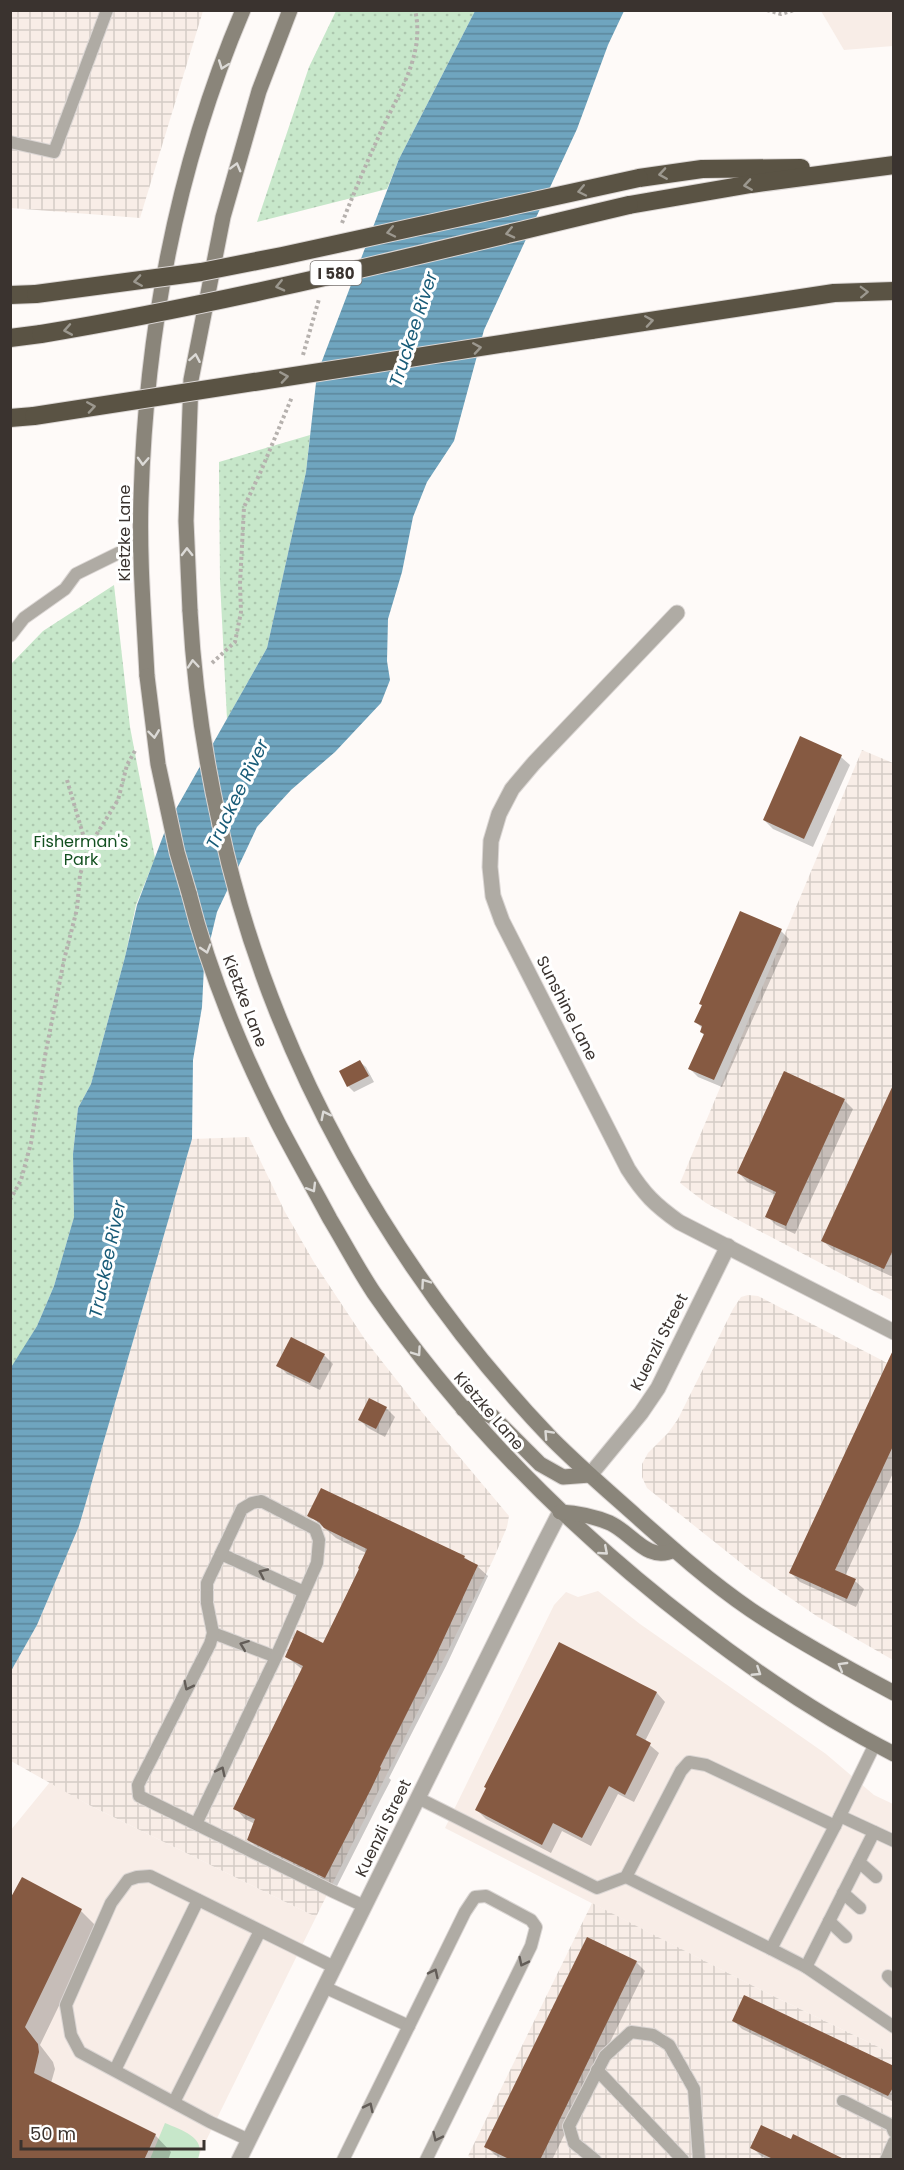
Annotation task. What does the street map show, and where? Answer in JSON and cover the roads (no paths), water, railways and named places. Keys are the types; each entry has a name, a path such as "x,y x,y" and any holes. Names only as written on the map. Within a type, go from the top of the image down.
{"highway":[{"name":"I 580","path":"10,338 123,320 629,206 751,184 894,165"},
{"path":"10,295 119,284 212,270 639,178 702,169 868,167"},
{"path":"10,418 834,293 894,291"}],"main road":[{"name":"Kietzke Lane","path":"243,10 195,146 160,293 146,417 141,500 147,676 158,764 177,852 216,981 248,1060 306,1178 349,1253 423,1361 463,1408 514,1466 560,1512 664,1602 749,1667 894,1754"},
{"name":"Kietzke Lane","path":"291,10 259,91 223,217 191,380 186,520 189,611 196,699 212,788 237,895 274,1006 304,1074 348,1159 396,1240 466,1340 527,1412 590,1475 674,1550 758,1614 842,1666 894,1693"},
{"path":"463,1408 476,1408 494,1417 540,1464 563,1477 590,1475"},
{"path":"560,1512 586,1514 613,1524 650,1552 664,1555 674,1550"}],"street":[{"name":"Sunshine Lane","path":"676,612 512,789 499,814 491,841 490,867 494,896 502,921 628,1169 642,1191 659,1208 679,1222 894,1332"},
{"name":"Kuenzli Street","path":"590,1475 641,1413 658,1388 728,1246"},
{"name":"Kuenzli Street","path":"239,2160 560,1512"}],"lane":[{"path":"10,142 54,152 107,10"},
{"path":"10,636 24,618 65,589 76,574 141,542"},
{"path":"196,1824 276,1657 317,1563 319,1540 315,1529 261,1501 242,1509 207,1583 207,1603 213,1633 210,1644 138,1785 139,1796 196,1824 364,1906"},
{"path":"221,1554 304,1592"},
{"path":"213,1633 276,1657"},
{"path":"771,1949 875,1744"},
{"path":"418,1798 597,1888 626,1878 681,1771 689,1762 706,1765 837,1821 874,1832 894,1841"},
{"path":"806,1967 874,1832"},
{"path":"859,1862 876,1877"},
{"path":"249,2139 210,2122 80,2052 70,2035 66,2005 111,1903 128,1880 150,1876 334,1967"},
{"path":"626,1878 806,1967 893,2026"},
{"path":"843,1893 860,1908"},
{"path":"343,2160 465,1912 475,1897 486,1896 531,1920 536,1927 531,1946 426,2160"},
{"path":"115,2070 198,1900"},
{"path":"829,1921 846,1937"},
{"path":"174,2102 260,1931"},
{"path":"324,1987 409,2026"},
{"path":"595,2160 574,2143 569,2126 605,2056 632,2032 653,2035 669,2045 694,2089 699,2160"},
{"path":"597,2070 683,2160"},
{"path":"843,2101 891,2125 894,2132"},
{"path":"886,2160 894,2142"}],"water":[{"name":"Truckee River","path":"475,11 624,11 608,45 577,129 484,330 454,441 427,482 413,517 402,572 388,619 387,661 390,680 381,703 335,752 291,790 257,827 217,912 204,966 202,1007 193,1060 192,1139 79,1526 37,1625 11,1671 10,1369 37,1326 54,1286 74,1217 73,1154 78,1108 91,1084 137,905 168,823 267,648 306,472 317,374 399,159"}],"park label":[{"name":"Fisherman's Park","path":"81,850"}]}
